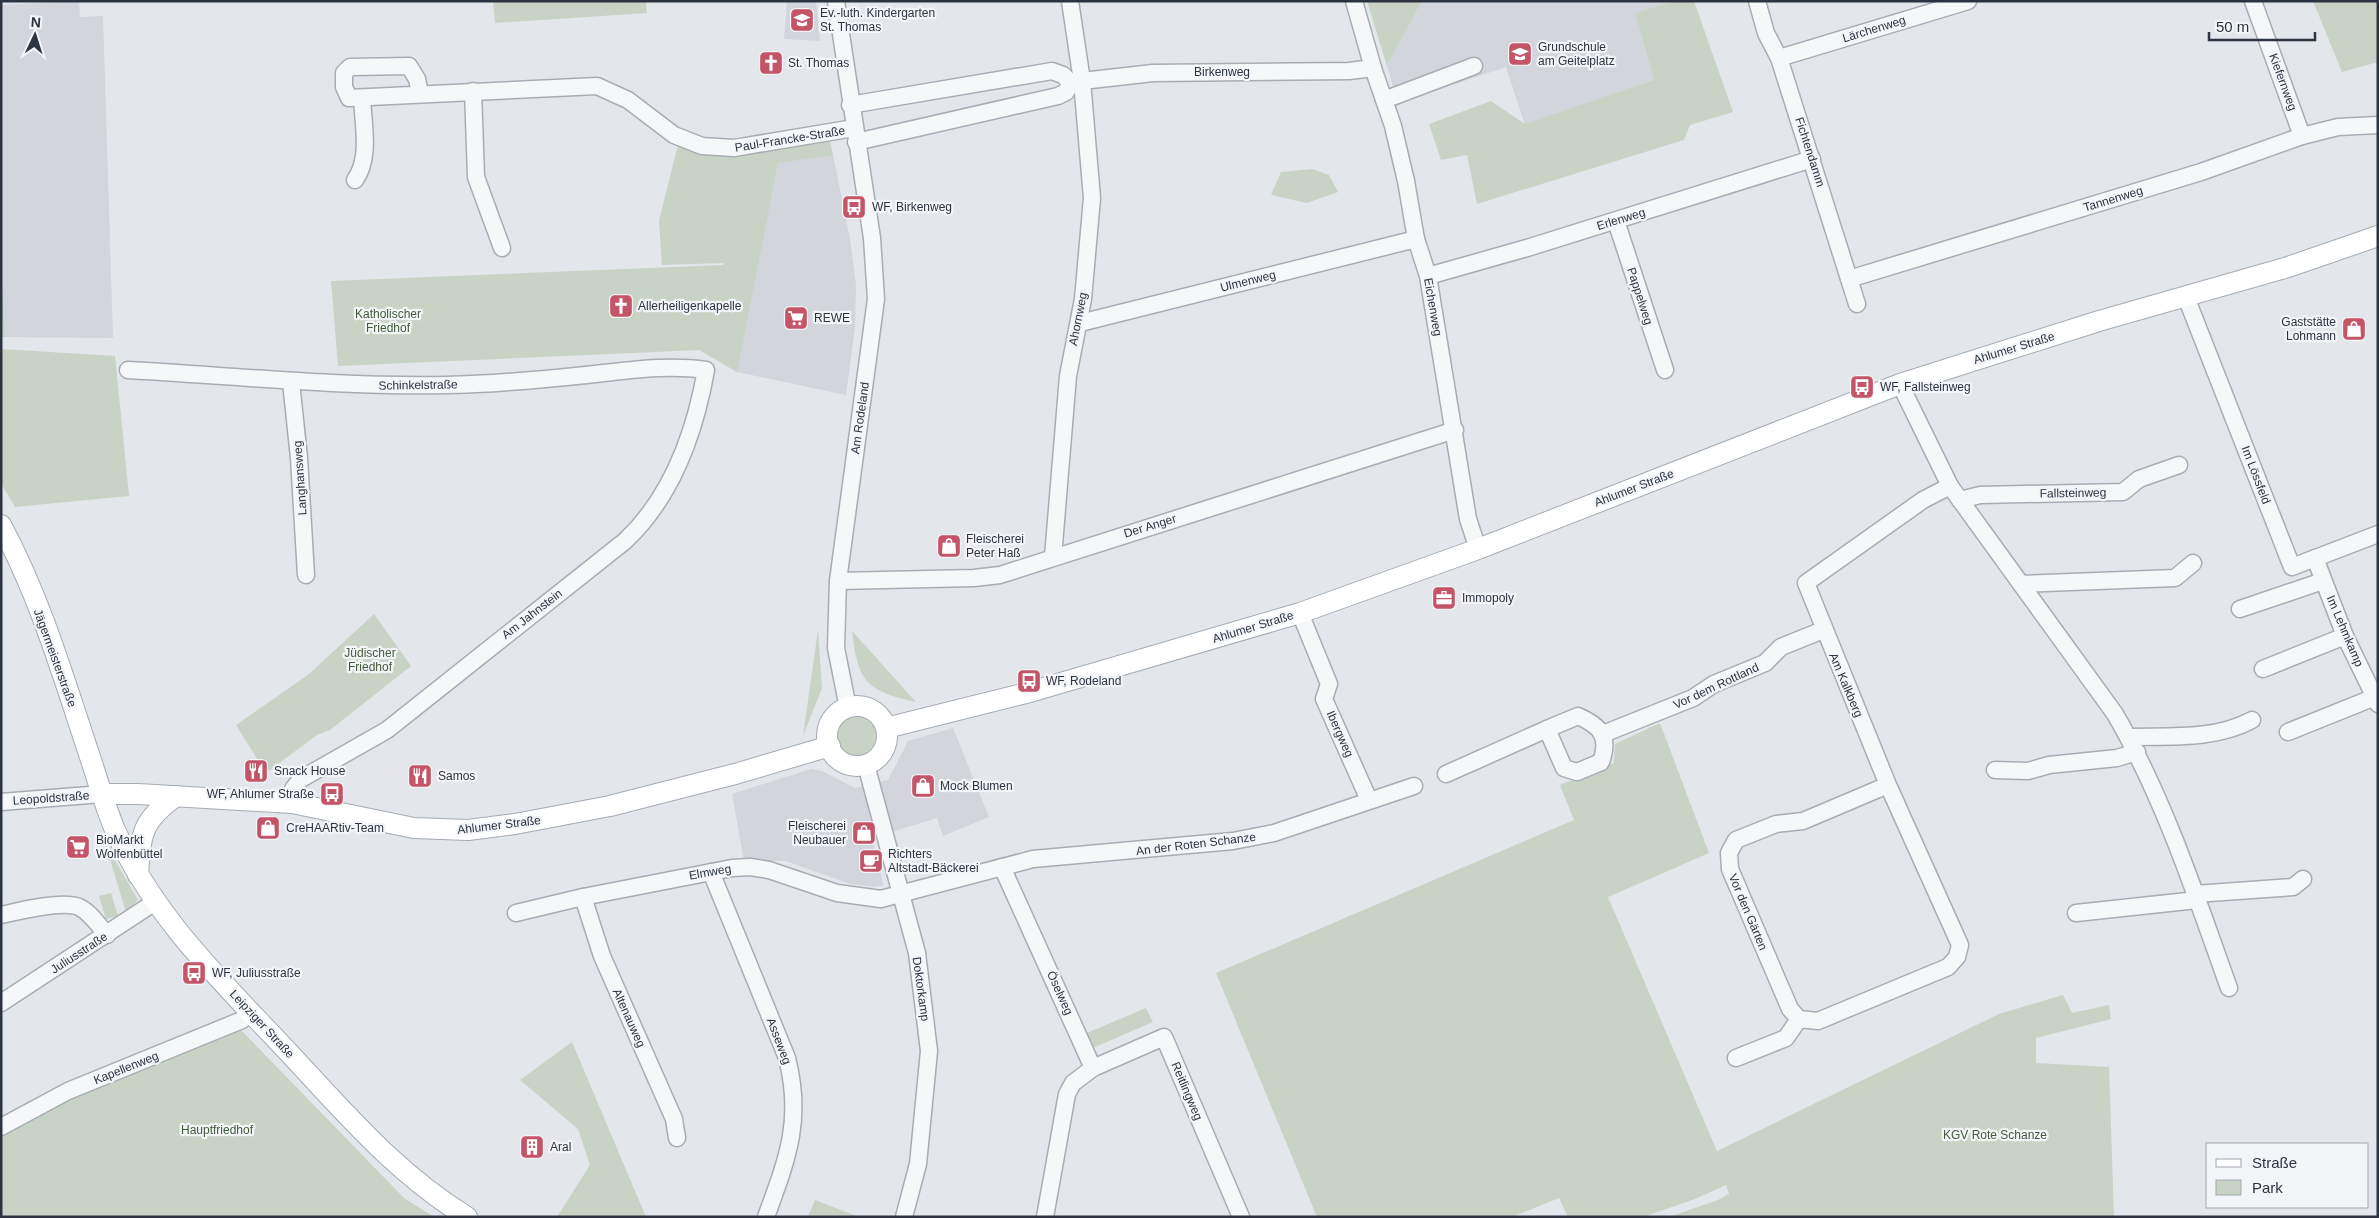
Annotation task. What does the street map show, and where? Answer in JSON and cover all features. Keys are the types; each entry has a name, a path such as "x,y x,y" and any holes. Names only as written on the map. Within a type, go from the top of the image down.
{"main road":[{"name":"Ahlumer Straße","path":"886,728 1030,692 1300,613 1478,549 1900,384 2288,267 2378,236"},
{"name":"Jägermeisterstraße","path":"1,525 43,624 102,794"},
{"path":"864,707 872,710 878,714 886,728 887,741 882,753 866,765 858,766 844,763 833,753 830,746 828,733 832,720 848,708 864,707"},
{"name":"Ahlumer Straße","path":"102,794 176,796 292,803 414,828 484,829 549,818 652,796 830,746"},
{"name":"Leipziger Straße","path":"102,794 116,831 138,875 155,902 187,944 395,1164 425,1190 467,1217"},
{"path":"138,875 140,843 145,826 159,808 176,796"}],"street":[{"name":"Am Rodeland","path":"836,1 850,105 872,238 876,299 838,580 836,648 848,708"},
{"name":"Ahornweg","path":"1053,557 1068,376 1080,323 1092,198 1077,82 1070,1"},
{"name":"Eichenweg","path":"1354,1 1406,181 1416,239 1428,276 1455,430 1468,519 1478,549"},
{"name":"Fichtendamm","path":"1757,1 1766,32 1779,58 1858,304"},
{"name":"Lärchenweg","path":"1779,58 1968,1"},
{"name":"Kiefernweg","path":"2253,1 2302,136"},
{"path":"355,180 361,172 364,151 362,98 349,98 344,87 344,73 350,67 409,66 417,79 420,94"},
{"path":"1384,100 1474,66"},
{"name":"Birkenweg","path":"1077,82 1152,73 1340,71 1373,68"},
{"path":"850,105 1052,71 1077,82 1066,92 1058,96 855,135"},
{"name":"Paul-Francke-Straße","path":"362,98 473,90 597,86 628,100 674,135 702,146 734,148 855,135"},
{"path":"473,90 476,177 502,248"},
{"name":"Tannenweg","path":"1850,279 2201,172 2302,136 2338,127 2378,125"},
{"name":"Erlenweg","path":"1428,276 1616,221 1812,159"},
{"name":"Pappelweg","path":"1616,221 1665,370"},
{"name":"Ulmenweg","path":"1080,323 1416,239"},
{"name":"Im Lössfeld","path":"2186,297 2292,567 2378,534"},
{"name":"Schinkelstraße","path":"128,370 211,374 291,382 446,385 521,382 678,366 706,370"},
{"name":"Am Jahnstein","path":"292,803 293,790 301,779 387,730 625,541 642,525 667,487 688,440 701,399 706,370"},
{"name":"Langhansweg","path":"291,382 300,458 306,575"},
{"path":"1900,384 1950,486 2115,714 2129,737 2137,752 2196,897 2229,988"},
{"name":"Der Anger","path":"838,580 974,578 1000,574 1455,430"},
{"name":"Fallsteinweg","path":"1960,500 1980,495 2123,492 2139,480 2179,465"},
{"name":"Am Kalkberg","path":"1799,1019 1818,1021 1948,967 1957,957 1960,945 1888,785 1823,630 1806,583 1923,500 1950,486"},
{"name":"Im Lehmkamp","path":"2315,558 2345,636 2376,700"},
{"path":"2021,584 2175,578 2193,563"},
{"path":"2240,609 2323,581"},
{"name":"Ibergweg","path":"1300,613 1329,684 1324,699 1369,800"},
{"name":"Vor dem Rottland","path":"1603,734 1693,698 1714,684 1765,663 1781,647 1823,630"},
{"path":"2263,669 2345,636"},
{"path":"2288,732 2376,700"},
{"path":"1446,774 1547,729 1578,716 1591,722 1603,734 1605,750 1601,762 1577,772 1564,768 1547,729"},
{"path":"2129,737 2213,734 2234,730 2252,720"},
{"path":"1995,770 2028,771 2049,765 2118,758 2137,752"},
{"name":"Doktorkamp","path":"866,765 917,953 929,1051 918,1164 904,1217"},
{"name":"Vor den Gärten","path":"1799,1019 1790,1009 1730,869 1729,853 1736,840 1776,824 1803,821 1888,785"},
{"name":"An der Roten Schanze","path":"1002,867 1033,859 1233,842 1274,833 1336,814 1369,800 1414,786"},
{"name":"Leopoldstraße","path":"1,802 102,794"},
{"name":"Elmweg","path":"516,912 711,872 750,867 769,870 837,893 863,898 881,899 902,895"},
{"path":"902,895 1002,867"},
{"name":"Öselweg","path":"1002,867 1092,1068"},
{"name":"Asseweg","path":"711,872 787,1058 793,1083 794,1129 766,1217"},
{"path":"2076,912 2293,887 2303,879"},
{"name":"Altenauweg","path":"584,897 602,956 674,1119 676,1138"},
{"name":"Juliusstraße","path":"1,1003 155,902"},
{"path":"1,915 66,905 78,907 85,911 107,935"},
{"name":"Kapellenweg","path":"1,1127 68,1092 242,1020 250,1012"},
{"path":"1736,1058 1786,1038 1799,1019"},
{"name":"Reitlingweg","path":"1092,1068 1164,1037 1241,1217"},
{"path":"1045,1217 1067,1094 1073,1083 1092,1068"}],"shaded area":[{"path":"79,1 80,17 103,16 113,338 1,337 1,5"},
{"name":"Ev.-luth. Kindergarten St. Thomas","path":"787,1 816,1 820,41 784,39"},
{"name":"Grundschule am Geitelplatz","path":"1422,1 1673,1 1635,13 1654,80 1525,125 1506,67 1398,103 1387,66"},
{"path":"831,145 850,239 856,285 855,327 846,395 737,372 723,364 772,156"},
{"path":"953,728 989,817 943,836 937,818 872,838 883,885 875,887 850,884 786,861 744,861 732,794 811,769 822,771 855,788 888,780 908,741"}],"green space":[{"path":"493,1 646,1 647,13 495,23"},
{"path":"1367,1 1422,1 1387,66"},
{"path":"1673,1 1694,1 1733,112 1690,125 1684,140 1477,204 1467,155 1441,160 1429,124 1491,101 1525,124 1654,80 1635,13"},
{"path":"2313,1 2378,1 2378,62 2342,72"},
{"name":"Katholischer Friedhof","path":"829,137 833,155 778,163 737,372 699,350 338,366 331,281 723,265 724,263 662,265 659,221 678,145 699,154 738,155"},
{"path":"1312,169 1329,175 1338,192 1307,203 1271,195 1281,172"},
{"path":"1,294 3,294 5,337 1,337"},
{"path":"1,349 115,356 129,496 15,507 1,483"},
{"name":"Jüdischer Friedhof","path":"374,614 411,666 330,730 317,735 266,773 236,725 309,674"},
{"path":"818,630 822,688 803,736"},
{"path":"852,631 916,702 885,693 867,681 861,673 857,662"},
{"path":"860,716 867,719 873,725 876,736 875,744 867,753 860,756 852,756 845,753 837,744 836,732 839,725 848,717"},
{"name":"KGV Rote Schanze","path":"1660,723 1709,853 1608,897 1717,1151 1999,1014 2063,995 2072,1013 2109,1005 2111,1019 2036,1038 2036,1063 2109,1067 2114,1217 1669,1217 1718,1200 1729,1194 1726,1185 1695,1199 1643,1217 1568,1217 1559,1198 1512,1217 1317,1217 1216,973 1574,820 1560,785 1614,763 1615,744"},
{"path":"105,843 138,900 126,912"},
{"path":"111,893 118,916 106,919 99,896"},
{"path":"1146,1008 1153,1022 1088,1050 1082,1035"},
{"name":"Hauptfriedhof","path":"238,1027 404,1198 434,1217 1,1217 1,1134 69,1096"},
{"path":"572,1042 646,1217 557,1217 590,1165 578,1129 520,1080"},
{"path":"815,1200 859,1217 808,1217"}],"place":[{"name":"Ev.-luth. Kindergarten St. Thomas","path":"802,20"},
{"name":"Grundschule am Geitelplatz","path":"1520,54"},
{"name":"St. Thomas","path":"771,63"},
{"name":"WF, Birkenweg","path":"854,207"},
{"name":"Allerheiligenkapelle","path":"621,306"},
{"name":"REWE","path":"796,318"},
{"name":"Gaststätte Lohmann","path":"2354,329"},
{"name":"WF, Fallsteinweg","path":"1862,387"},
{"name":"Fleischerei Peter Haß","path":"949,546"},
{"name":"Immopoly","path":"1444,598"},
{"name":"WF, Rodeland","path":"1029,681"},
{"name":"Snack House","path":"256,771"},
{"name":"Samos","path":"420,776"},
{"name":"Mock Blumen","path":"923,786"},
{"name":"WF, Ahlumer Straße","path":"332,794"},
{"name":"CreHAARtiv-Team","path":"268,828"},
{"name":"Fleischerei Neubauer","path":"864,833"},
{"name":"BioMarkt Wolfenbüttel","path":"78,847"},
{"name":"Richters Altstadt-Bäckerei","path":"871,861"},
{"name":"WF, Juliusstraße","path":"194,973"},
{"name":"Aral","path":"532,1147"}]}
